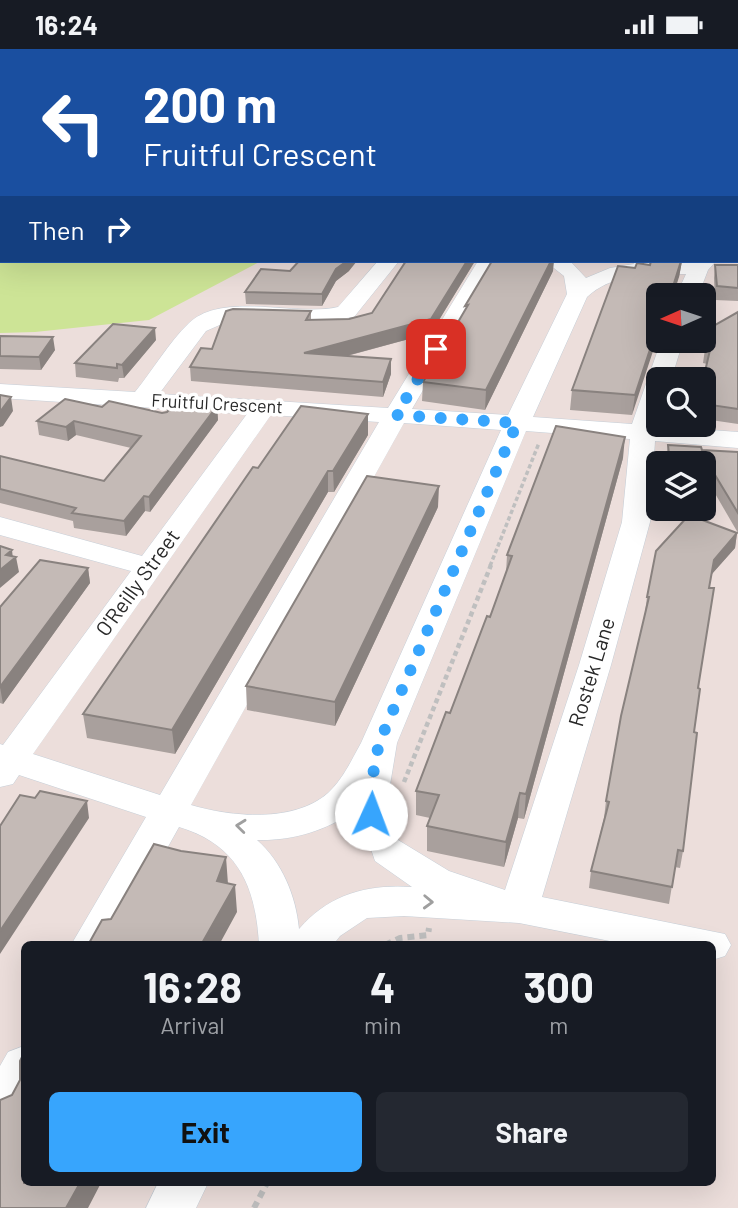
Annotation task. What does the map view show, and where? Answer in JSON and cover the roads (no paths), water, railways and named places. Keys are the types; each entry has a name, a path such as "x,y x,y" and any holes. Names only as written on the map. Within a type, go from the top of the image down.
{"street":[{"path":"142,400 198,326 208,319 228,314 318,317 337,315 346,312 387,263"},
{"path":"95,941 184,816 396,415 487,263"},
{"path":"562,263 586,273 627,266 651,268 702,264"},
{"path":"562,263 578,284 578,294"},
{"path":"682,263 725,269"},
{"path":"693,283 702,264"},
{"path":"280,941 279,915 264,868 267,853 276,839 290,828 334,807 354,788 379,743 529,430 578,294 586,284 627,266"},
{"name":"Fruitful Crescent","path":"0,391 396,415 529,430 643,431 738,440"},
{"name":"O'Reilly Street","path":"4,764 265,406"},
{"name":"Rostek Lane","path":"519,908 595,665 636,522 646,422"},
{"path":"0,526 150,567"},
{"path":"312,941 326,925 376,894 387,881 391,866 371,814 370,790 379,743"},
{"path":"4,764 184,816 227,834 244,847 269,883 288,901 317,911 339,910 359,904 404,901 519,908"},
{"path":"184,816 256,828 328,819 348,821 366,828 416,873 454,891 519,908 690,941"},
{"path":"716,946 738,950"},
{"path":"0,1108 21,1070"},
{"path":"171,1208 182,1186"}]}
